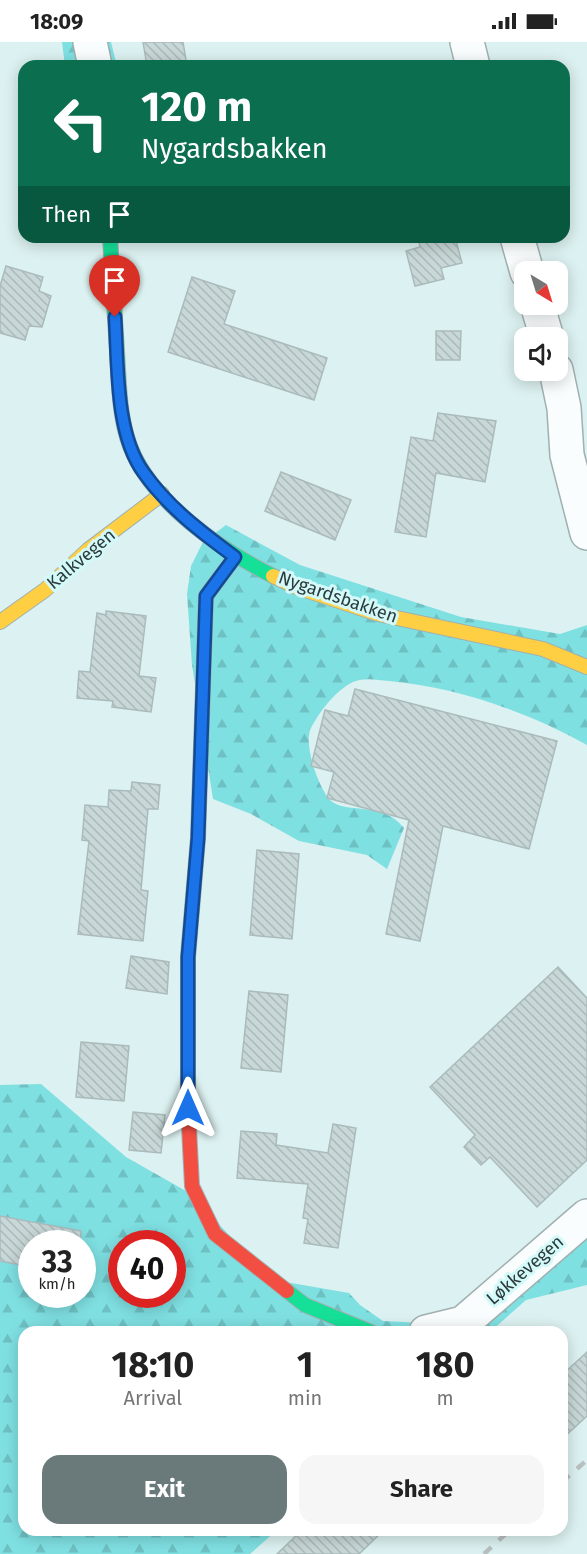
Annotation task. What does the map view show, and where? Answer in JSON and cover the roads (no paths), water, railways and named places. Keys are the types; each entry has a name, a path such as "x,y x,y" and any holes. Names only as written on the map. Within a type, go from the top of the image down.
{"street":[{"path":"90,42 94,60"},
{"path":"467,42 472,60"},
{"name":"Nygardsbakken","path":"111,243 120,403 130,446 143,472 191,525 235,557 296,587 378,614 543,649 587,667"},
{"path":"519,243 524,261"},
{"path":"562,381 575,407 567,455 587,533"},
{"name":"Kalkvegen","path":"0,622 37,596 88,550 162,494"},
{"path":"235,557 206,596 198,838 188,957 188,1108 192,1186 215,1234 305,1305 356,1326"},
{"name":"Løkkevegen","path":"451,1326 463,1323 587,1216"}],"railway":[{"path":"568,1477 587,1460"},
{"path":"484,1554 504,1536"}]}
